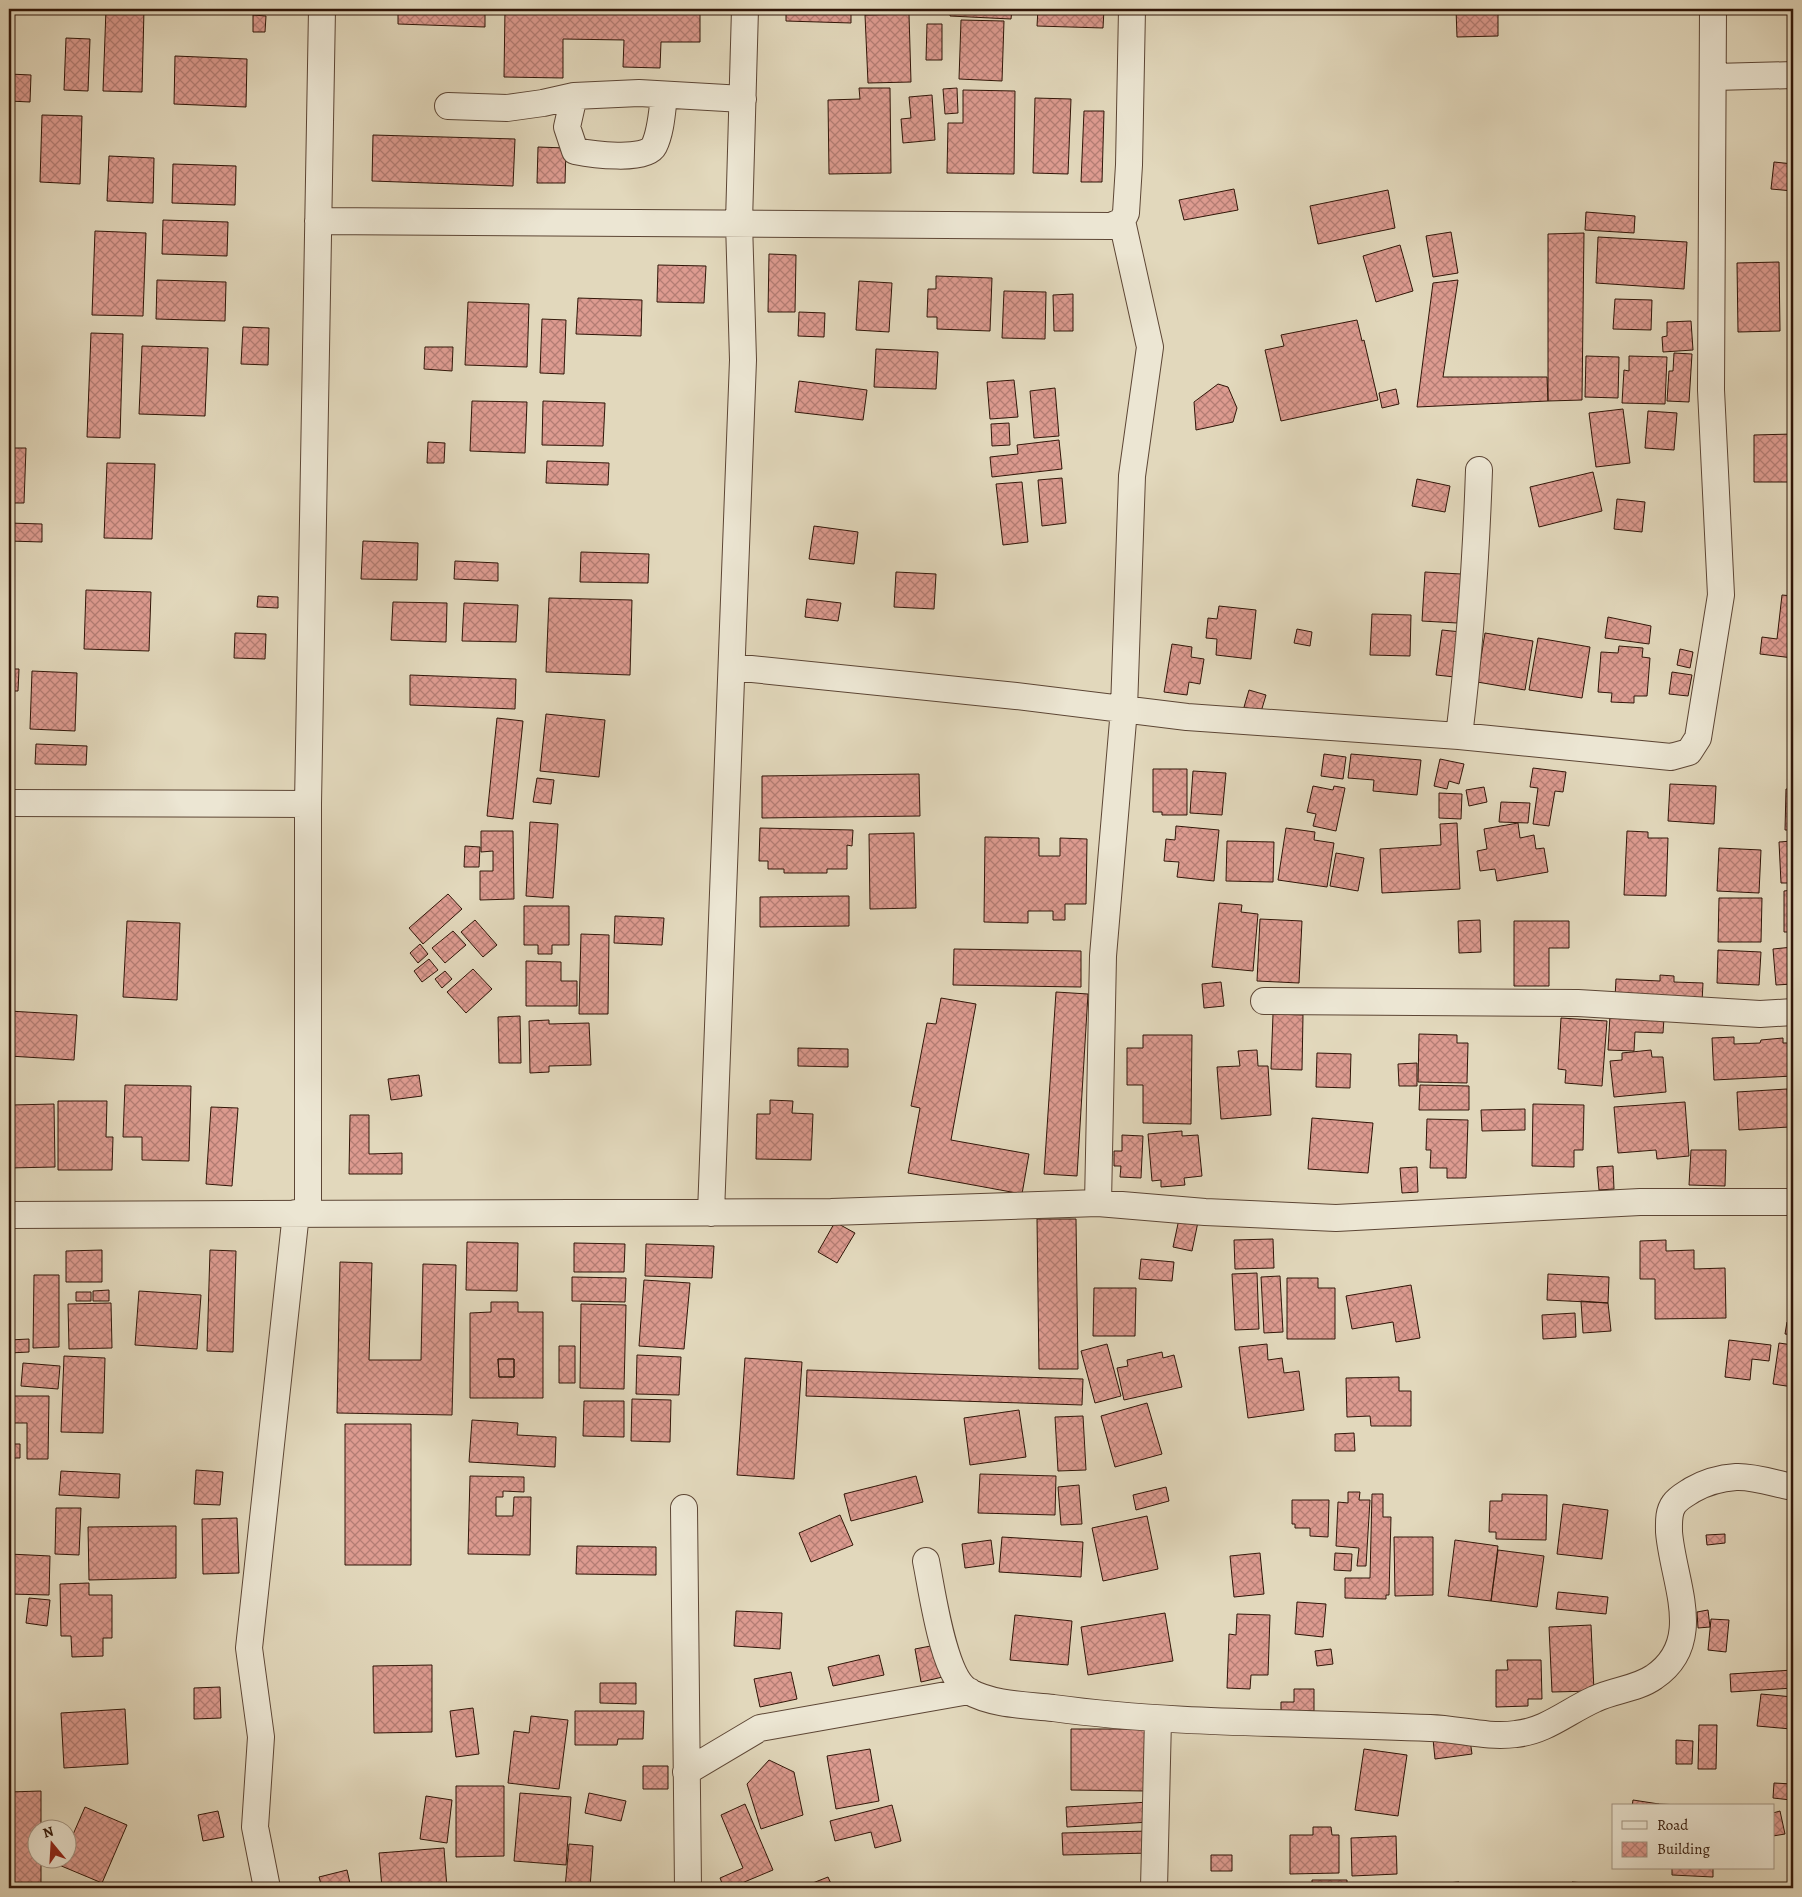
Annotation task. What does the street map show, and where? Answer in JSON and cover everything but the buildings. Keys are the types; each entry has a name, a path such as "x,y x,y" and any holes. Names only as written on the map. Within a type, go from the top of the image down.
{"street":[{"path":"267,1888 255,1827 261,1737 249,1648 302,1213 322,9"},
{"path":"711,1212 743,360 739,222 745,9"},
{"path":"318,221 739,222 1111,226 1122,221 1126,213 1129,165 1132,9"},
{"path":"732,667 1187,717 1459,736 1671,756 1689,752 1698,738 1720,594 1712,390 1713,9"},
{"path":"1714,77 1793,75"},
{"path":"448,106 507,108 574,96 639,93 664,96 743,99"},
{"path":"574,96 567,127 575,151 627,156 647,154 653,147 664,96"},
{"path":"1098,1203 1103,956 1124,709 1132,476 1150,347 1122,221"},
{"path":"1459,736 1475,590 1479,470"},
{"path":"9,804 308,804"},
{"path":"1264,1001 1578,1003 1760,1014 1793,1012"},
{"path":"9,1215 831,1212 1098,1203 1205,1212 1336,1218 1640,1202 1793,1202"},
{"path":"926,1561 952,1670 968,1691 990,1700 1113,1716 1158,1719 1277,1725 1432,1728 1493,1736 1520,1734 1555,1723 1596,1698 1653,1678 1672,1662 1680,1650 1683,1630 1681,1596 1670,1542 1669,1519 1673,1505 1684,1495 1712,1480 1739,1476 1793,1487"},
{"path":"684,1508 688,1888"},
{"path":"686,1772 760,1728 968,1691"},
{"path":"1154,1888 1158,1719"}]}
